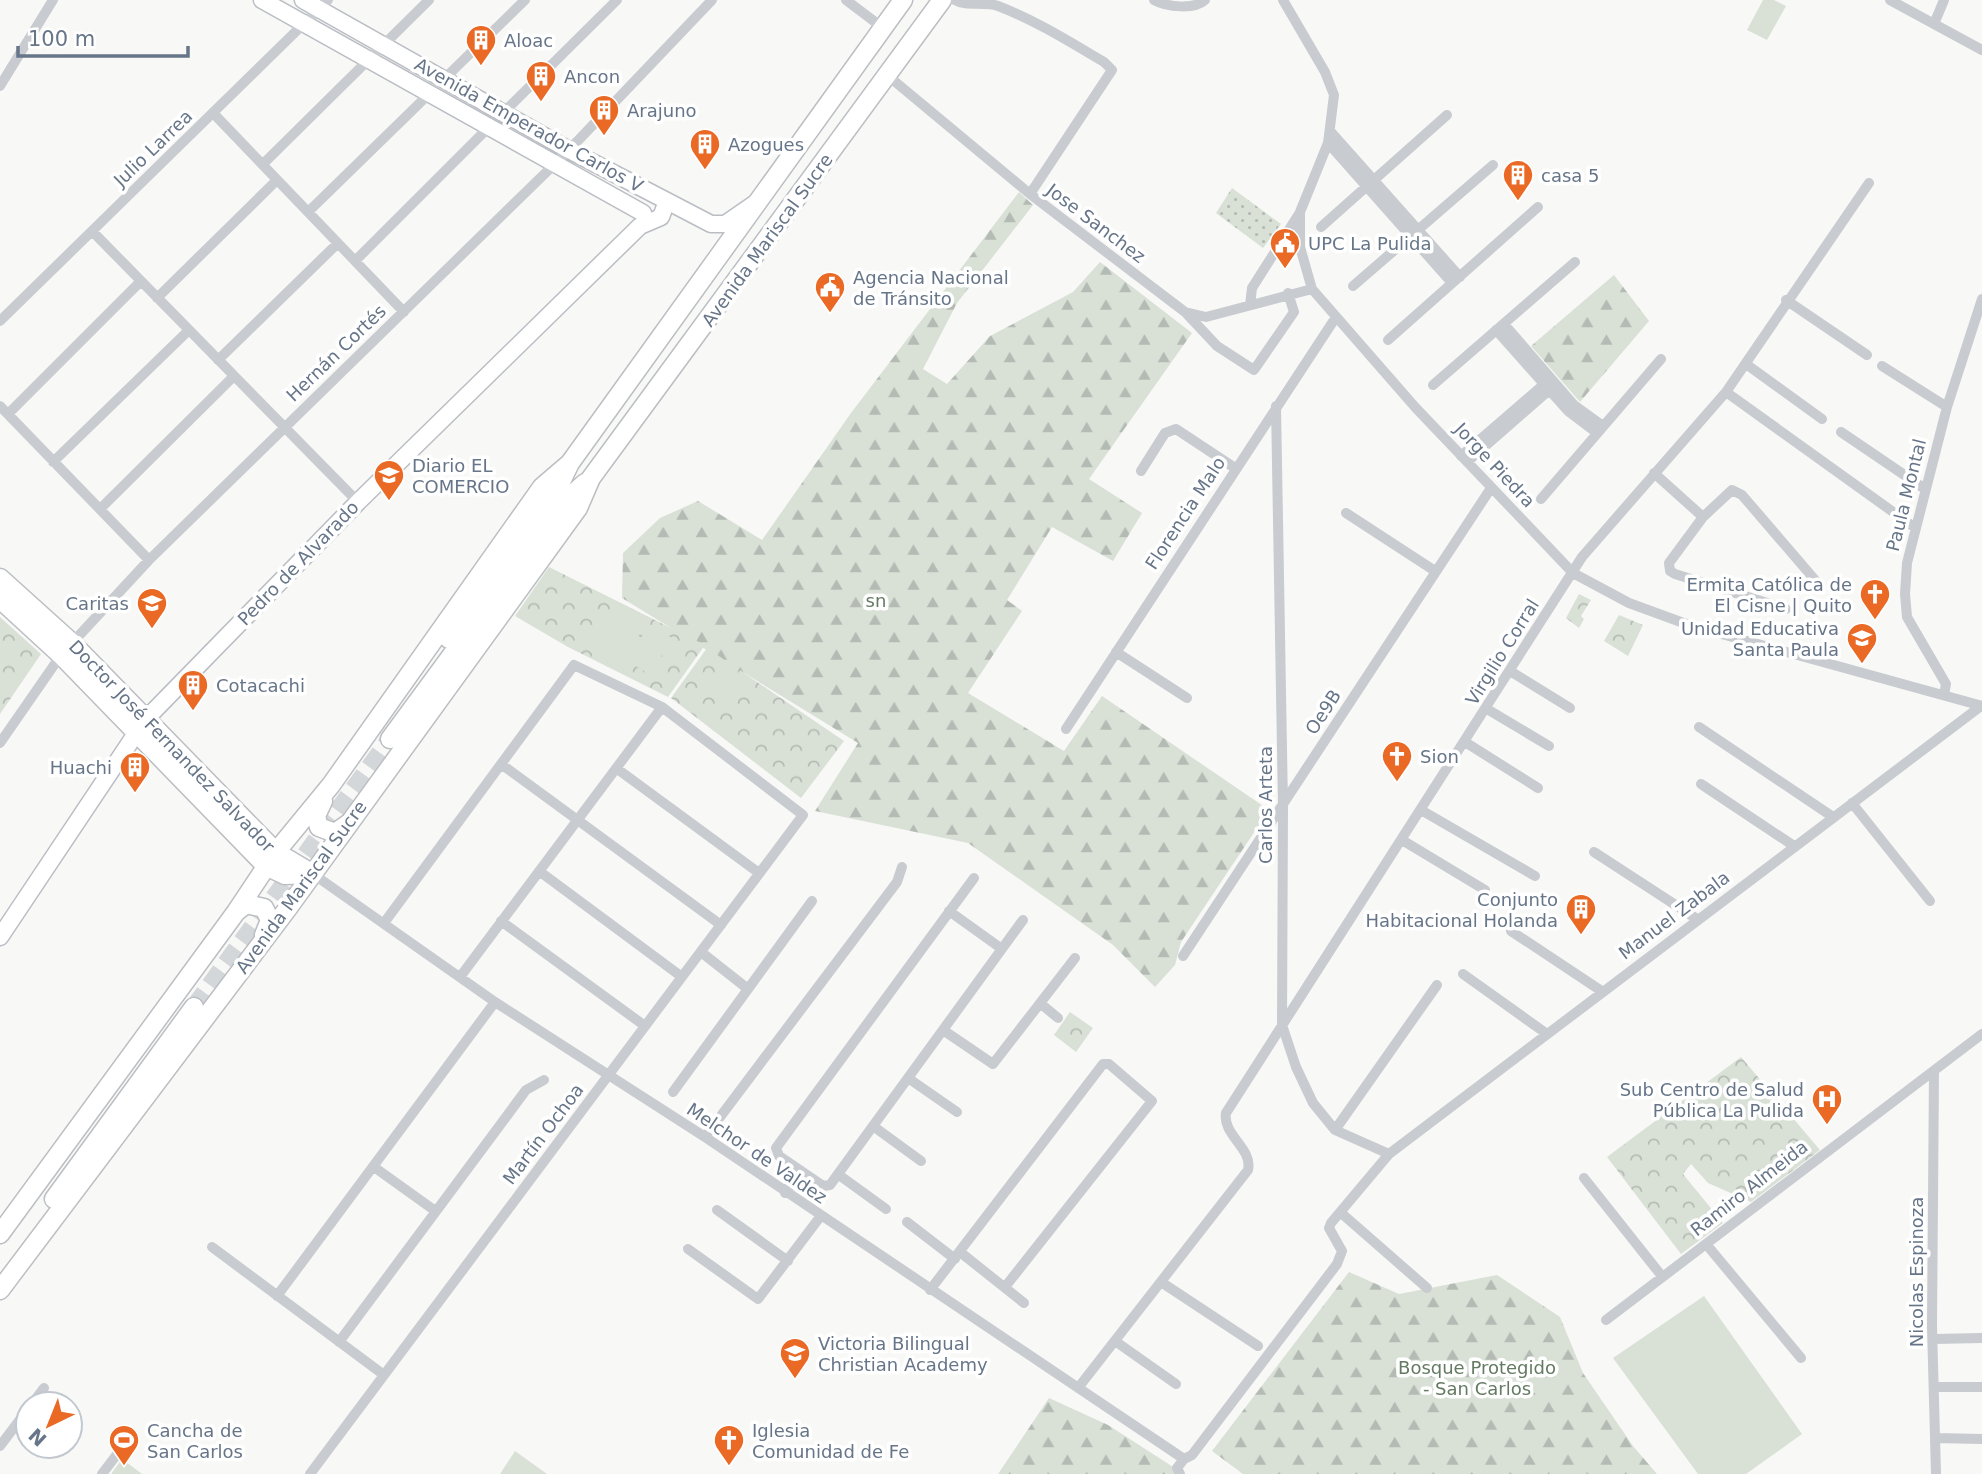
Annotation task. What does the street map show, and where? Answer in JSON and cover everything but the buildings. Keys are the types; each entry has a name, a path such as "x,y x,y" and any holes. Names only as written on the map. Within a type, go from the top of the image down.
{"main road":[{"name":"Avenida Emperador Carlos V","path":"262,0 554,164 641,220"},
{"name":"Avenida Emperador Carlos V","path":"303,0 324,5 383,45 569,150 718,226 755,203"},
{"name":"Avenida Mariscal Sucre","path":"903,0 570,463 556,492 386,736 566,500 591,478 942,0"},
{"name":"Pedro de Alvarado","path":"0,937 140,727 358,502 641,220 661,217 663,198"},
{"name":"Avenida Mariscal Sucre","path":"0,1234 236,912 271,859 331,785 542,487 570,463"},
{"name":"Avenida Mariscal Sucre","path":"0,1290 313,874 578,508 591,478"},
{"name":"Doctor José Fernandez Salvador","path":"0,578 140,727 271,859 313,874"},
{"name":"Doctor José Fernandez Salvador","path":"0,599 66,649"},
{"path":"331,785 316,816 316,822 330,833 338,832 349,823"},
{"path":"236,912 253,904 268,913 268,926 258,947"},
{"path":"0,1247 23,1222 190,1004 0,1276"}],"street":[{"path":"0,86 53,0"},
{"path":"263,164 429,0"},
{"path":"444,79 526,0"},
{"path":"504,112 617,0"},
{"name":"Hernán Cortés","path":"0,743 66,649 149,561 569,150 712,0"},
{"path":"846,0 883,28"},
{"path":"956,0 962,4 992,4 1017,13 1104,62 1112,70 1030,194"},
{"path":"1154,0 1162,5 1197,6 1205,0"},
{"name":"Jorge Piedra","path":"1283,0 1331,84 1334,105 1329,137 1300,212 1300,247 1312,289 1464,459 1573,573 1629,603 1689,625 1981,706"},
{"path":"1890,0 1982,50"},
{"path":"1934,24 1944,0"},
{"name":"Julio Larrea","path":"0,321 324,5"},
{"name":"Jose Sanchez","path":"887,75 1030,194 1185,312 1217,346 1254,370 1294,312 1288,293"},
{"path":"308,212 429,93"},
{"path":"214,114 404,312"},
{"path":"1321,227 1447,115"},
{"path":"355,261 489,127"},
{"path":"1329,137 1456,280"},
{"path":"1353,286 1493,165"},
{"path":"158,298 278,180"},
{"name":"Virgilio Corral","path":"1161,1282 1248,1170 1250,1164 1226,1124 1226,1113 1487,709 1582,556 1726,392 1786,300 1869,183"},
{"path":"1388,340 1538,207"},
{"path":"1250,305 1252,288 1300,212"},
{"path":"92,231 358,502"},
{"path":"218,360 338,243"},
{"path":"1433,385 1574,262"},
{"path":"141,281 4,410 149,561"},
{"path":"1185,312 1206,317 1288,293 1312,289"},
{"name":"Paula Montal","path":"1944,695 1946,684 1910,627 1905,606 1907,563 1914,527 1947,407 1982,299"},
{"path":"1786,300 1867,355"},
{"name":"Florencia Malo","path":"1066,729 1336,317"},
{"path":"1500,327 1550,384 1569,411 1600,429"},
{"path":"53,462 189,330"},
{"path":"1541,499 1661,359"},
{"path":"1746,364 1822,419"},
{"path":"1882,366 1947,407"},
{"path":"100,509 234,376"},
{"path":"1464,459 1550,384"},
{"path":"1726,392 1914,527"},
{"name":"Carlos Arteta","path":"1276,406 1283,806 1282,1025 1296,1067 1313,1103 1335,1130 1389,1154"},
{"path":"1141,471 1165,433 1176,429 1235,468"},
{"path":"1841,432 1925,489"},
{"path":"1654,473 1703,517"},
{"name":"Oe9B","path":"1183,956 1491,488"},
{"path":"1786,609 1675,574 1670,570 1669,563 1703,517 1732,491 1742,495 1815,580"},
{"path":"1346,513 1435,571"},
{"path":"1116,653 1187,698"},
{"path":"384,923 573,665 662,707 460,977"},
{"path":"1510,671 1570,708"},
{"name":"Manuel Zabala","path":"1340,1212 1389,1154 1981,706"},
{"name":"Martín Ochoa","path":"310,1474 803,815 662,707"},
{"path":"1487,709 1549,746"},
{"path":"1699,727 1833,817"},
{"path":"1465,742 1538,788"},
{"path":"501,764 721,925"},
{"path":"616,768 760,873"},
{"path":"1701,784 1794,846"},
{"path":"1852,803 1930,901"},
{"path":"1421,810 1535,876"},
{"path":"1402,840 1485,890"},
{"path":"1594,852 1697,919"},
{"path":"705,1137 897,882 902,867"},
{"path":"539,871 682,977"},
{"name":"Melchor de Valdez","path":"313,874 495,1002 705,1137 820,1217 1184,1459"},
{"path":"974,878 776,1148 779,1156 827,1187 839,1175 1023,920"},
{"path":"673,1092 811,901"},
{"path":"949,911 1002,949"},
{"path":"501,921 645,1026"},
{"path":"1511,932 1603,992"},
{"path":"701,952 748,989"},
{"path":"943,1030 993,1064 1075,958"},
{"path":"1463,974 1547,1034"},
{"path":"1335,1130 1437,985"},
{"path":"277,1296 495,1002"},
{"path":"1040,1003 1058,1018"},
{"name":"Ramiro Almeida","path":"1606,1320 1661,1275 1706,1244 1982,1034"},
{"path":"930,1290 1102,1064 1110,1064 1152,1101 1005,1287"},
{"name":"Nicolas Espinoza","path":"1934,1071 1936,1474"},
{"path":"908,1078 957,1112"},
{"path":"339,1342 434,1210 526,1090 544,1080"},
{"path":"873,1126 921,1161"},
{"path":"374,1167 434,1210"},
{"path":"785,1193 800,1170"},
{"path":"839,1175 886,1209"},
{"path":"1584,1178 1661,1275"},
{"path":"717,1210 788,1261"},
{"path":"1180,1474 1177,1468 1184,1459 1192,1455 1337,1264 1342,1251 1329,1228 1340,1212 1427,1288"},
{"path":"688,1249 758,1298 820,1217"},
{"path":"907,1222 1005,1287 1024,1303"},
{"path":"1706,1244 1801,1358"},
{"path":"212,1247 384,1375"},
{"path":"1078,1388 1161,1282 1258,1346"},
{"path":"1934,1339 1982,1339"},
{"path":"1115,1341 1176,1384"},
{"path":"1936,1387 1982,1387"},
{"path":"0,1447 14,1428"},
{"path":"1935,1438 1982,1439"},
{"path":"102,1474 118,1453"}],"green space":[{"path":"1763,0 1774,0 1786,6 1767,40 1747,30"},
{"path":"1232,188 1281,224 1263,248 1216,213"},
{"name":"sn","path":"1019,192 1033,205 957,303 923,369 947,384 990,336 1073,292 1100,262 1192,333 1089,479 1142,513 1113,561 1052,527 1007,600 1022,611 968,693 1064,751 1102,696 1269,810 1181,942 1175,965 1155,987 1113,945 968,843 815,811 858,743 622,598 623,553 660,518 698,501 762,540 851,413"},
{"path":"1614,275 1649,321 1580,402 1531,346"},
{"path":"549,567 705,645 668,697 568,647 515,616"},
{"path":"1579,594 1591,600 1581,616 1584,619 1579,628 1566,618"},
{"path":"614,607 646,623 621,668 589,651"},
{"path":"1619,615 1643,625 1628,656 1604,641"},
{"path":"0,617 41,654 0,714"},
{"path":"649,624 672,638 650,675 628,661"},
{"path":"707,648 844,741 801,798 671,698"},
{"path":"725,666 742,678 724,704 706,691"},
{"path":"1070,1012 1093,1028 1076,1052 1054,1035"},
{"path":"1741,1057 1820,1150 1751,1202 1708,1183 1691,1164 1683,1174 1723,1223 1681,1254 1607,1157"},
{"name":"Bosque Protegido - San Carlos","path":"1349,1272 1399,1294 1497,1275 1560,1317 1583,1373 1633,1446 1657,1474 1243,1474 1212,1451"},
{"path":"1704,1296 1802,1434 1746,1474 1698,1474 1613,1358"},
{"path":"1049,1398 1108,1425 1184,1474 998,1474"},
{"path":"515,1451 547,1474 500,1474"},
{"name":"Cancha de San Carlos","path":"122,1459 142,1474 111,1474"}],"tunnel":[{"path":"194,1007 390,739"}],"place":[{"name":"Aloac","path":"481,67"},
{"name":"Ancon","path":"541,103"},
{"name":"Arajuno","path":"604,137"},
{"name":"Azogues","path":"705,171"},
{"name":"casa 5","path":"1518,202"},
{"name":"UPC La Pulida","path":"1285,270"},
{"name":"Agencia Nacional de Tránsito","path":"830,314"},
{"name":"Diario EL COMERCIO","path":"389,502"},
{"name":"Ermita Católica de El Cisne | Quito","path":"1875,621"},
{"name":"Caritas","path":"152,630"},
{"name":"Unidad Educativa Santa Paula","path":"1862,665"},
{"name":"Cotacachi","path":"193,712"},
{"name":"Sion","path":"1397,783"},
{"name":"Huachi","path":"135,794"},
{"name":"Conjunto Habitacional Holanda","path":"1581,936"},
{"name":"Sub Centro de Salud Pública La Pulida","path":"1827,1126"},
{"name":"Victoria Bilingual Christian Academy","path":"795,1380"},
{"name":"Cancha de San Carlos","path":"124,1467"},
{"name":"Iglesia Comunidad de Fe","path":"729,1467"}]}
